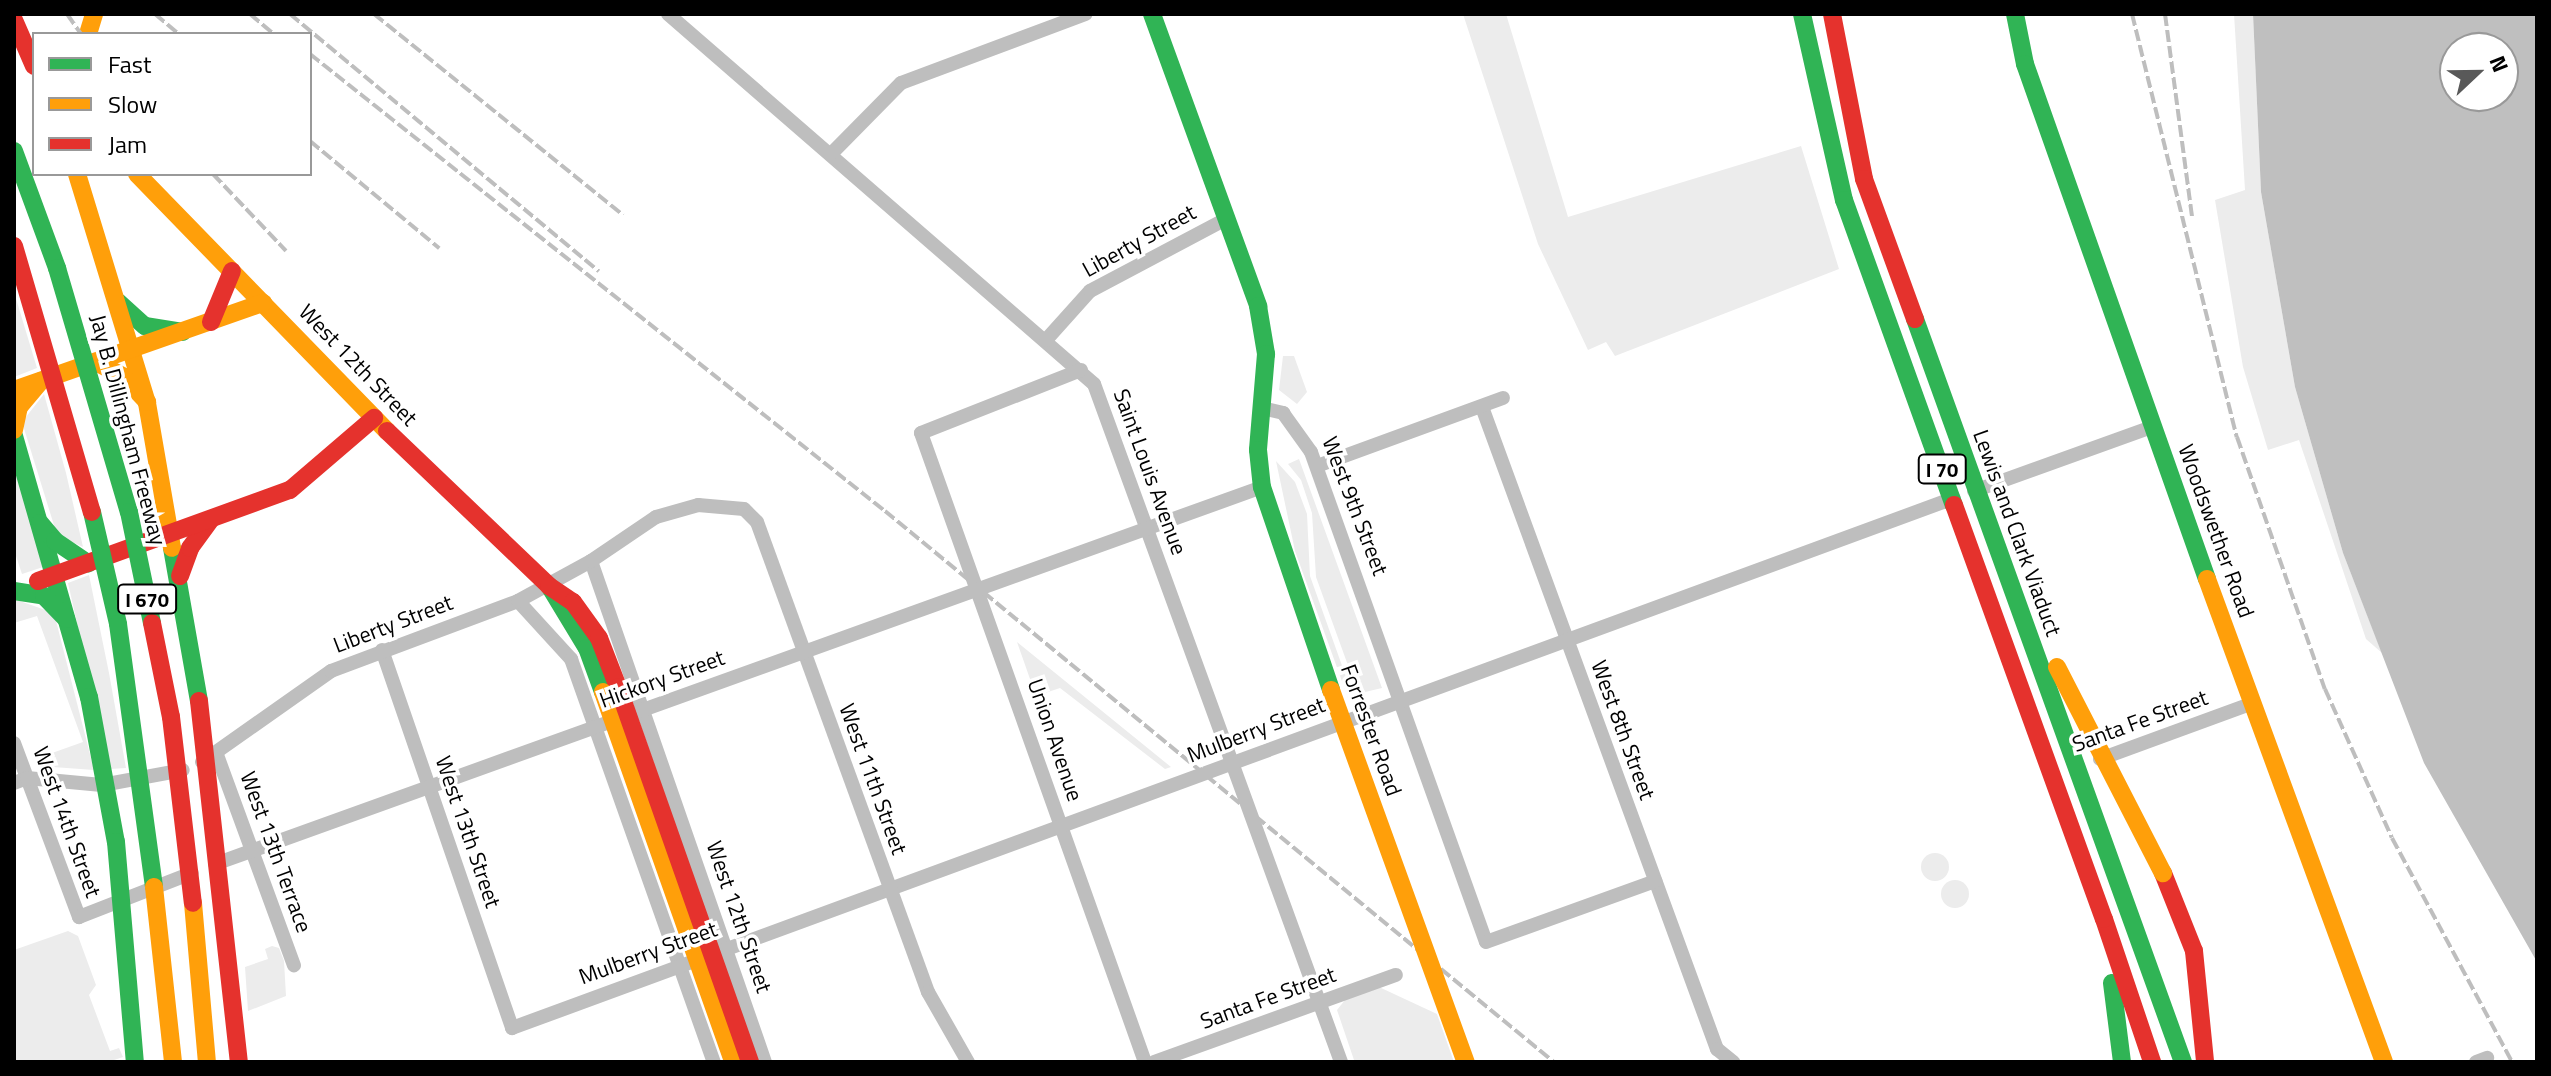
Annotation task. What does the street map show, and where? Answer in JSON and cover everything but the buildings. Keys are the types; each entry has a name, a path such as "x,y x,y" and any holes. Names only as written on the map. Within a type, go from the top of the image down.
{"main road":[{"path":"1152,14 1263,330 1262,408"},
{"name":"I 70","path":"1802,14 1844,200 2104,919 2152,1062"},
{"name":"Lewis and Clark Viaduct","path":"1832,14 1864,179 2183,1062"},
{"name":"Woodswether Road","path":"2015,14 2025,64 2152,427 2384,1062"},
{"path":"14,20 32,61"},
{"name":"Jay B. Dillingham Freeway","path":"14,151 57,268 129,512 171,717 198,941 207,1062"},
{"path":"78,176 133,350 173,532 199,701 239,1062"},
{"name":"West 12th Street","path":"139,176 374,418 549,586 610,690 750,1062"},
{"name":"I 670","path":"14,246 79,457 118,624 149,835 173,1062"},
{"path":"211,322 232,271"},
{"path":"117,300 145,326 183,332"},
{"path":"14,390 263,303"},
{"path":"96,362 124,377 147,403"},
{"path":"14,430 19,407 41,381"},
{"name":"Forrester Road","path":"1262,408 1262,487 1331,690 1466,1062"},
{"path":"14,590 290,490 374,418"},
{"path":"14,436 89,697 116,842 135,1062"},
{"path":"1982,507 2182,916 2201,991 2205,1062"},
{"path":"149,541 159,532 168,509"},
{"path":"180,577 190,548 211,519"},
{"path":"40,522 55,541 88,563"},
{"path":"14,590 44,596 66,619"},
{"name":"West 12th Street","path":"610,690 733,1062"},
{"path":"2104,919 2122,1062"}],"street":[{"name":"Saint Louis Avenue","path":"668,14 833,152 1094,384 1341,1062"},
{"path":"833,152 901,83 1086,14"},
{"name":"Liberty Street","path":"1046,340 1090,291 1224,220"},
{"name":"Union Avenue","path":"1081,370 921,433 979,588 1145,1062"},
{"path":"1317,466 1503,398"},
{"name":"West 8th Street","path":"1482,407 1717,1049 1733,1062"},
{"name":"West 9th Street","path":"1262,408 1283,413 1298,429 1317,466 1486,942 1655,881"},
{"name":"Mulberry Street","path":"512,1028 888,887 2152,427"},
{"name":"Hickory Street","path":"79,917 429,786 1262,487"},
{"name":"Liberty Street","path":"21,780 102,785 148,780 217,755 331,671 518,601 591,561 656,517 698,505 744,509"},
{"name":"West 11th Street","path":"744,509 757,522 928,992 968,1062"},
{"name":"West 12th Street","path":"591,561 765,1062"},
{"path":"518,601 571,659 714,1062"},
{"name":"West 13th Street","path":"382,650 512,1028"},
{"name":"Santa Fe Street","path":"2042,780 2253,703"},
{"path":"620,718 698,941"},
{"name":"West 14th Street","path":"14,743 21,780 79,917"},
{"name":"West 13th Terrace","path":"217,755 294,965"},
{"name":"Santa Fe Street","path":"1154,1062 1396,975"}],"shaded area":[{"path":"1463,14 1506,14 1568,217 1801,146 1839,269 1615,356 1606,342 1588,350 1538,244"},
{"path":"2234,14 2253,14 2261,192 2295,387 2343,553 2382,653 2366,639 2299,440 2268,450 2243,367 2215,200 2245,190"},
{"path":"2253,14 2537,14 2537,962 2424,763 2343,553 2295,387 2261,192"},
{"path":"14,292 37,368 14,377"},
{"path":"1283,356 1294,356 1307,392 1297,404 1279,390"},
{"path":"44,394 83,547 57,535 22,422"},
{"path":"14,458 43,567 22,574 14,550"},
{"path":"1299,459 1382,688 1365,692 1354,682 1316,577 1312,513 1301,480 1288,464"},
{"path":"1276,461 1295,482 1307,514 1310,576 1350,688 1348,698 1295,551"},
{"path":"89,575 126,768 110,769 68,583"},
{"path":"14,599 54,613 94,770 53,767 38,758 83,742 37,616 14,623"},
{"path":"1017,642 1171,767 1165,769 1060,688 1036,696"},
{"path":"1935,853 1945,857 1949,867 1945,877 1935,881 1925,877 1921,867 1925,857"},
{"path":"1955,880 1965,884 1969,894 1965,904 1955,908 1945,904 1941,894 1945,884"},
{"path":"68,931 78,936 96,985 89,995 110,1051 119,1048 123,1057 108,1062 14,1062 14,950"},
{"path":"272,946 279,948 284,961 286,996 248,1011 245,967 268,959 265,949"},
{"path":"1379,987 1437,1014 1454,1062 1354,1060 1337,1010 1345,1000"}],"railway":[{"path":"67,14 80,32"},
{"path":"155,14 177,32"},
{"path":"250,14 272,32"},
{"path":"290,14 312,32"},
{"path":"374,14 623,215"},
{"path":"2132,14 2237,437 2325,689 2392,838 2512,1062"},
{"path":"2165,14 2192,216"},
{"path":"312,32 599,271"},
{"path":"312,56 885,511 1554,1062"},
{"path":"312,143 439,248"},
{"path":"215,176 286,251"}],"traffic: fast":[{"path":"1152,14 1258,306 1266,354 1258,450 1262,487 1331,690"},
{"path":"1802,14 1844,200 1954,505"},
{"path":"2015,14 2025,64 2207,579"},
{"path":"14,151 57,268 129,512 152,623"},
{"path":"118,302 145,326 183,332"},
{"path":"1915,319 2183,1062"},
{"path":"14,436 89,697"},
{"path":"92,512 118,624 154,887"},
{"path":"40,523 55,541 88,563"},
{"path":"172,548 199,701"},
{"path":"550,587 587,648 603,692"},
{"path":"14,591 44,596 66,619"},
{"path":"89,697 116,842 135,1062"},
{"path":"2112,983 2122,1062"}],"traffic: slow":[{"path":"89,32 94,14"},
{"path":"78,176 147,403 172,548"},
{"path":"139,176 387,431"},
{"path":"14,390 263,303"},
{"path":"96,362 124,377 147,402"},
{"path":"14,430 19,407 41,381"},
{"path":"2207,579 2384,1062"},
{"path":"2057,667 2163,873"},
{"path":"1331,690 1466,1062"},
{"path":"603,692 733,1062"},
{"path":"154,887 173,1062"},
{"path":"193,903 207,1062"}],"traffic: jam":[{"path":"1832,14 1864,179 1915,319"},
{"path":"14,20 32,61"},
{"path":"14,246 92,512"},
{"path":"211,322 232,271"},
{"path":"38,581 290,490 374,418"},
{"path":"387,431 549,586 573,602 599,638 618,687"},
{"path":"1954,505 2104,919"},
{"path":"180,576 190,548 211,519"},
{"path":"152,623 171,717 193,903"},
{"path":"618,687 750,1062"},
{"path":"199,701 239,1062"},
{"path":"2163,873 2194,951 2205,1062"},
{"path":"2104,919 2152,1062"}]}
